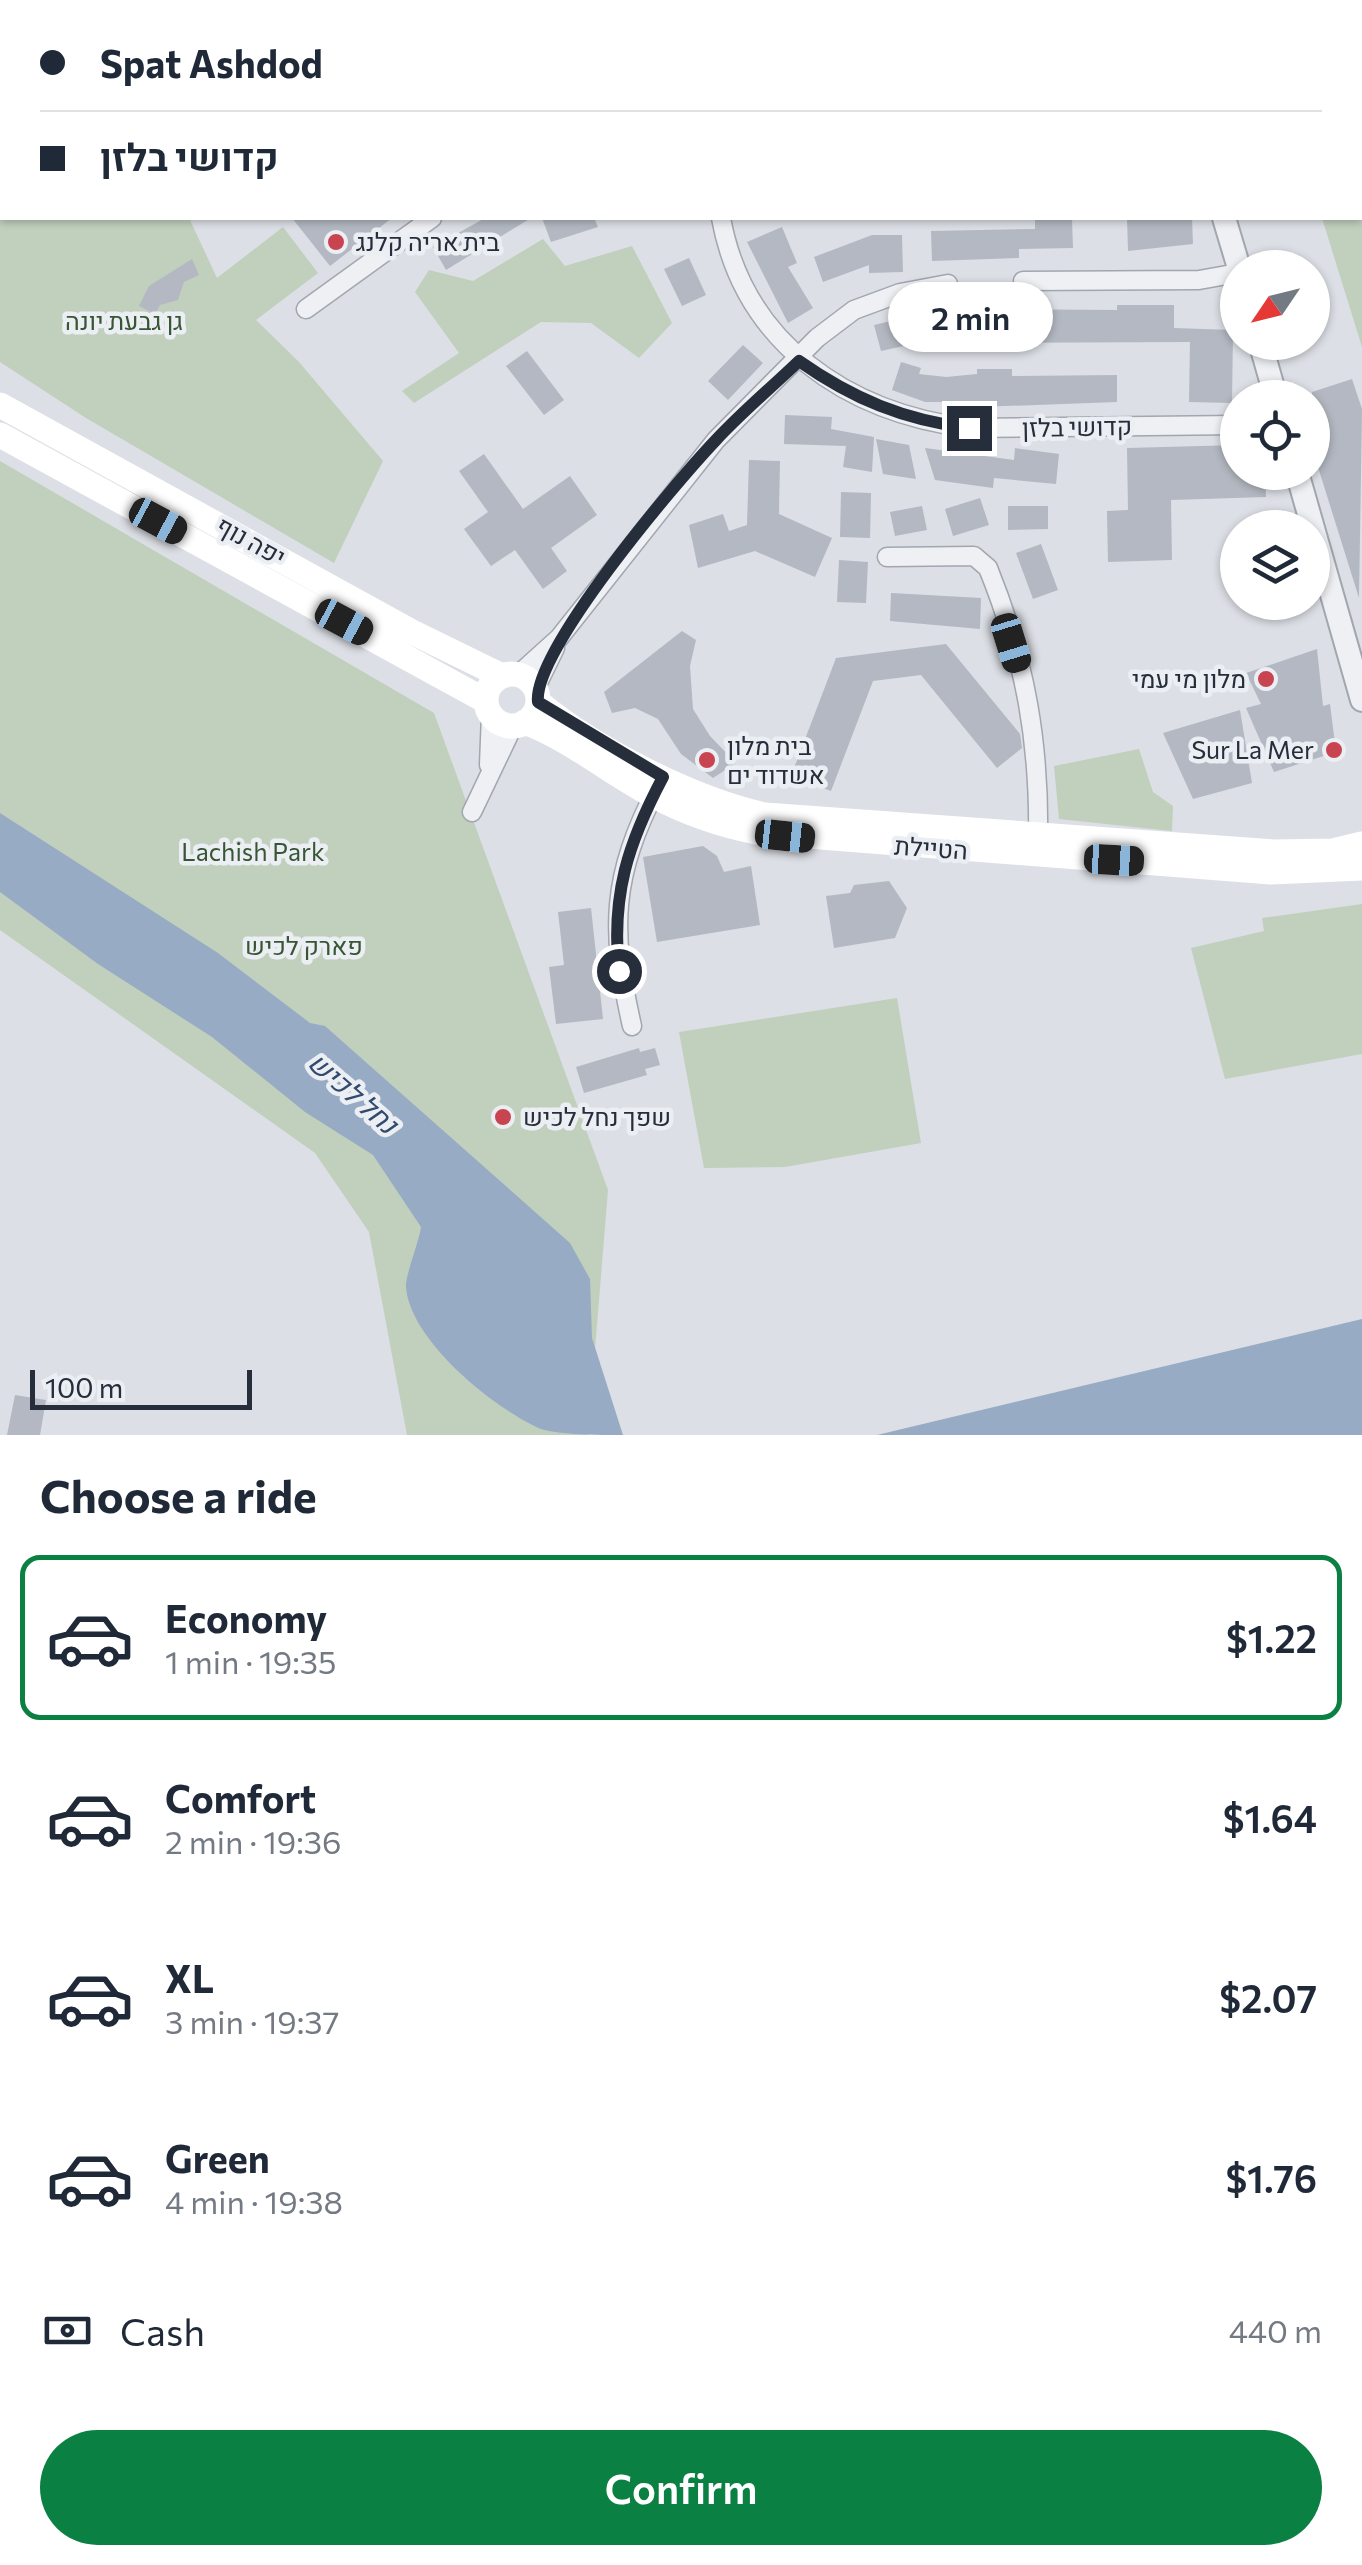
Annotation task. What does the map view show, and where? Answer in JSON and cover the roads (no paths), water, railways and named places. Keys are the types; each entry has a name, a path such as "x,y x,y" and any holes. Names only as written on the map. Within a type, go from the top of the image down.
{"main road":[{"name":"יפה נוף","path":"0,405 426,640 513,701"},
{"name":"יפה נוף","path":"0,435 513,701"},
{"name":"הטיילת","path":"513,701 658,786 765,815 1271,872 1362,868"},
{"name":"הטיילת","path":"1038,845 1304,853 1362,844"}],"street":[{"path":"306,309 429,220"},
{"name":"קדושי בלזן","path":"722,220 745,290 799,361 848,394 931,423 969,428 1220,425"},
{"path":"1225,220 1233,250"},
{"path":"1023,281 1199,280 1220,275"},
{"path":"472,812 488,778 513,701 716,440 799,361 817,338 854,310 900,293 948,284"},
{"path":"1302,490 1362,700"},
{"path":"887,557 974,556 988,568 1034,722 1040,770 1038,845"},
{"path":"632,1026 619,971 617,916 632,834 658,786"}],"water":[{"name":"נחל לכיש","path":"0,813 218,953 310,1023 325,1026 570,1243 590,1279 592,1338 623,1435 541,1429 501,1406 458,1371 422,1329 411,1308 406,1282 421,1227 373,1155 305,1112 212,1037 98,964 0,892"},
{"path":"1362,1319 1362,1435 877,1435"}],"place":[{"name":"בית אריה קלנג","path":"336,242"},
{"name":"מלון מי עמי","path":"1266,679"},
{"name":"Sur La Mer","path":"1334,750"},
{"name":"בית מלון אשדוד ים","path":"707,760"},
{"name":"שפך נחל לכיש","path":"503,1117"}],"park label":[{"name":"גן גבעת יונה","path":"124,321"},
{"name":"Lachish Park","path":"253,852"},
{"name":"פארק לכיש","path":"304,946"}]}
